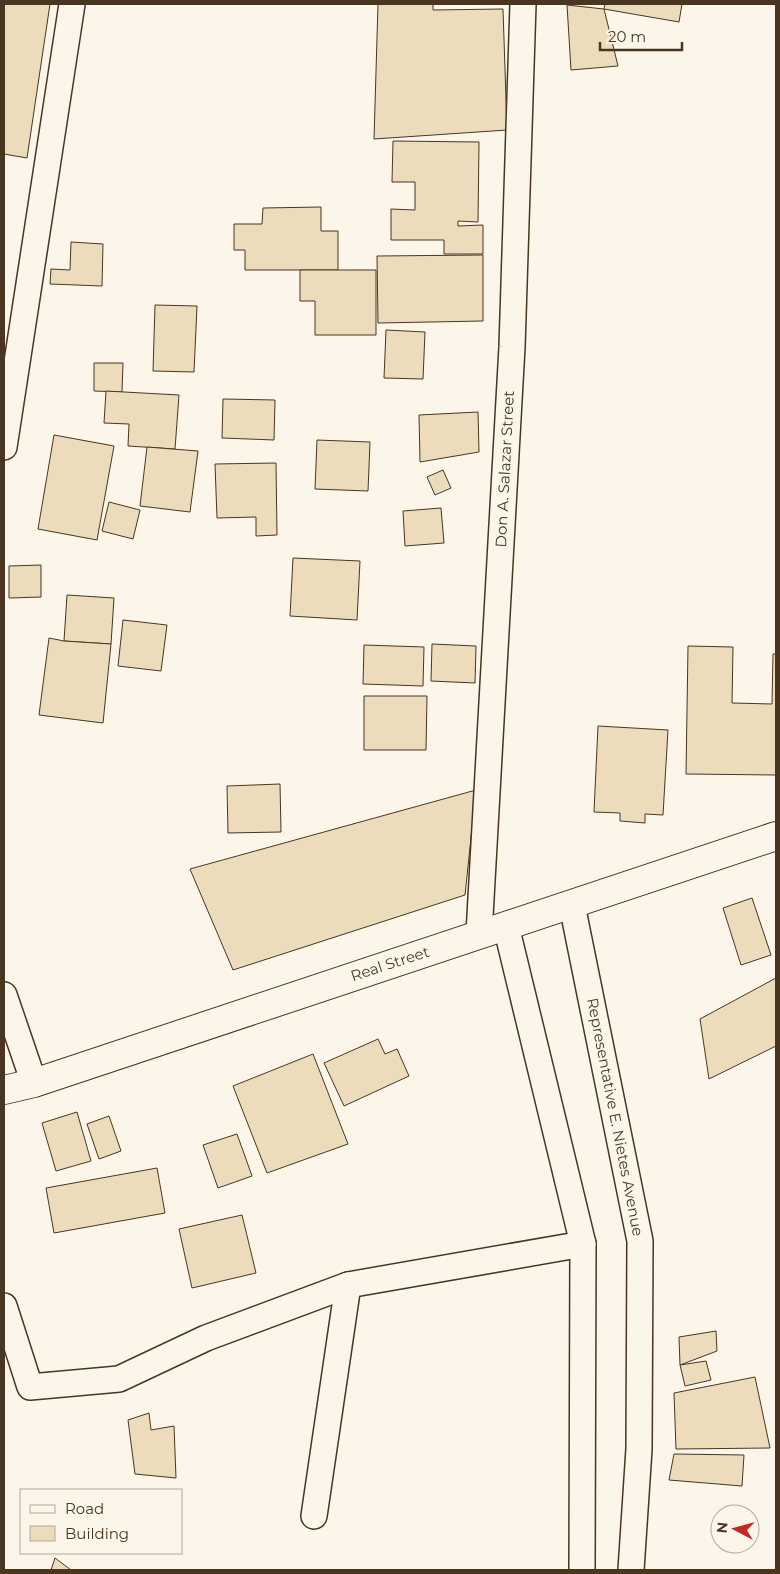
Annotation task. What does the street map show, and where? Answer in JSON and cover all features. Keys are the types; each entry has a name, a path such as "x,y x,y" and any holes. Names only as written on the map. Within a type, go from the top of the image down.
{"main road":[{"name":"Real Street","path":"4,1090 34,1083 776,836"}],"street":[{"path":"4,448 72,4"},
{"name":"Don A. Salazar Street","path":"479,934 512,347 523,4"},
{"name":"Representative E. Nietes Avenue","path":"572,905 640,1241 639,1449 631,1570"},
{"path":"506,926 584,1244 582,1570"},
{"path":"4,995 34,1083"},
{"path":"4,1306 30,1387 119,1379 206,1338 348,1285 584,1244"},
{"path":"314,1516 348,1285"}],"building":[{"path":"4,4 50,4 27,158 4,154"},
{"path":"378,4 433,4 433,10 503,9 507,130 374,139"},
{"path":"605,4 682,4 679,22 604,9"},
{"path":"567,5 604,9 618,66 571,70"},
{"path":"393,141 479,142 478,222 458,221 458,226 483,225 483,254 444,254 444,240 391,240 391,209 415,210 415,182 392,182"},
{"path":"321,207 321,231 338,231 338,270 245,270 245,250 234,250 234,224 262,224 263,208"},
{"path":"71,242 103,244 102,286 50,284 51,269 70,270"},
{"path":"483,255 483,321 378,323 377,256"},
{"path":"300,270 376,270 376,335 315,335 315,301 300,301"},
{"path":"155,305 197,306 194,372 153,371"},
{"path":"386,330 425,332 423,379 384,378"},
{"path":"94,363 123,363 122,392 94,391"},
{"path":"106,391 179,395 175,449 128,446 129,424 104,423"},
{"path":"223,399 275,400 274,440 222,438"},
{"path":"478,412 479,452 420,462 419,415"},
{"path":"54,435 114,446 97,540 38,529"},
{"path":"317,440 370,442 368,491 315,489"},
{"path":"147,447 198,451 190,512 140,506"},
{"path":"276,463 277,535 256,536 256,517 217,518 215,464"},
{"path":"443,470 451,488 435,495 427,477"},
{"path":"109,502 140,510 133,539 102,531"},
{"path":"441,508 444,543 405,546 403,511"},
{"path":"293,558 360,561 357,620 290,616"},
{"path":"41,565 41,597 9,598 9,566"},
{"path":"67,595 114,598 111,644 64,641"},
{"path":"123,620 167,625 161,671 118,666"},
{"path":"49,638 64,641 111,644 103,723 39,715"},
{"path":"432,644 476,646 475,683 431,681"},
{"path":"364,645 424,647 423,686 363,684"},
{"path":"688,646 733,647 732,703 772,704 773,654 776,654 776,775 686,774"},
{"path":"364,696 427,696 426,750 364,750"},
{"path":"598,726 668,730 663,815 645,814 645,823 620,821 620,813 594,812"},
{"path":"280,784 281,832 228,833 227,786"},
{"path":"476,790 465,895 233,970 190,869"},
{"path":"752,898 771,955 741,965 723,908"},
{"path":"776,978 776,1046 709,1079 700,1019"},
{"path":"378,1039 385,1054 397,1049 409,1076 344,1106 324,1063"},
{"path":"313,1054 348,1144 267,1173 233,1086"},
{"path":"77,1112 91,1161 56,1171 42,1123"},
{"path":"109,1116 121,1151 99,1159 87,1124"},
{"path":"237,1134 252,1176 218,1188 203,1145"},
{"path":"157,1168 165,1213 54,1233 46,1188"},
{"path":"242,1215 256,1273 192,1288 179,1229"},
{"path":"716,1331 717,1351 680,1365 679,1337"},
{"path":"706,1361 711,1380 685,1386 680,1365"},
{"path":"755,1377 770,1448 676,1449 674,1393"},
{"path":"149,1413 151,1430 174,1426 176,1478 135,1474 128,1420"},
{"path":"674,1454 744,1455 742,1486 669,1480"},
{"path":"55,1558 71,1570 51,1570"}]}
